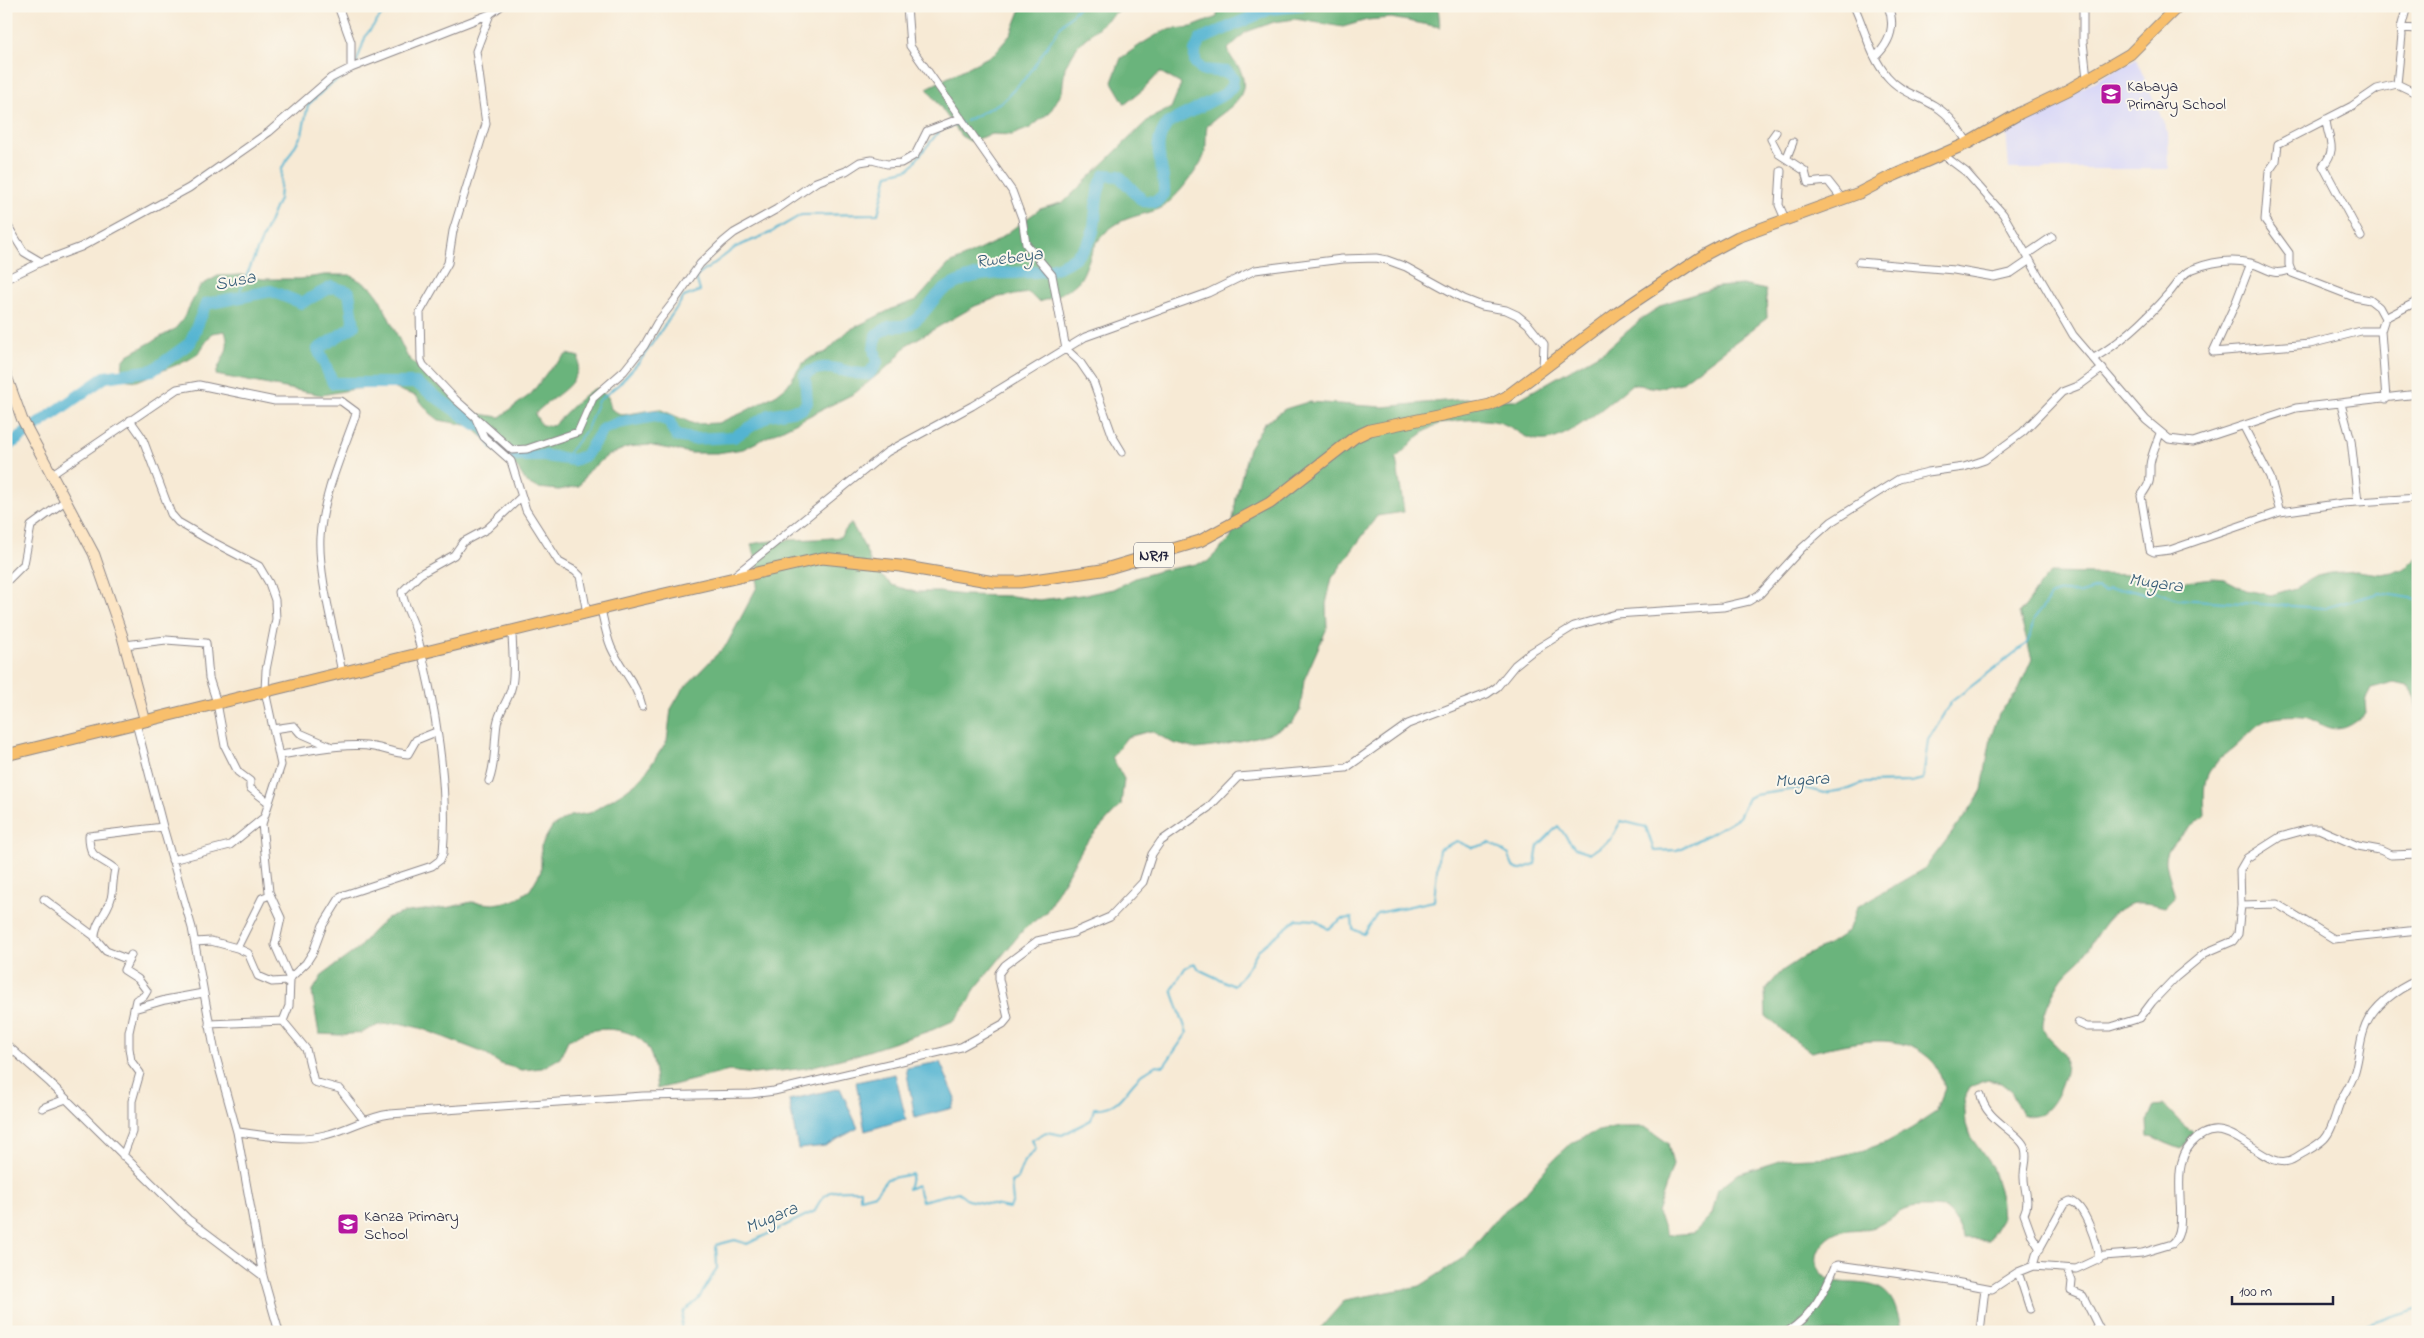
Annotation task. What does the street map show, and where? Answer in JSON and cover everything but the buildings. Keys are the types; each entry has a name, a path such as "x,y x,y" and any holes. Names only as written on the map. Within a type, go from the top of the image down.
{"main road":[{"name":"NR17","path":"6,755 601,609 822,558 900,566 994,582 1020,582 1102,570 1200,540 1270,503 1356,438 1370,430 1490,405 1506,397 1616,314 1706,254 1738,237 1843,200 1942,154 1968,144 2130,54 2178,6"},
{"path":"6,375 51,476 94,554 124,644 140,722"}],"street":[{"path":"338,6 351,42 354,66"},
{"path":"6,279 41,262 80,247 189,188 269,132 331,78 354,66 490,14 501,6"},
{"path":"907,6 910,46 1012,191 1022,218 1028,248 1052,275 1066,349 1080,362 1093,381 1113,437 1122,452"},
{"path":"1854,6 1875,57 1886,76 1913,96 1935,106 1953,120 1968,144"},
{"path":"1875,57 1884,49 1892,30 1888,6"},
{"path":"2083,6 2083,42 2087,78"},
{"path":"2397,84 2401,28 2407,6"},
{"path":"490,14 476,51 486,124 453,231 448,263 420,312 423,365 476,419 512,450 528,449 578,432 593,398 624,371 644,346 656,322 675,300 700,264 734,233 777,209 816,182 846,172 860,162 872,160 887,164 901,163 915,155 928,131 961,118"},
{"path":"2401,28 2418,29"},
{"path":"2290,270 2289,253 2265,220 2269,171 2276,161 2278,144 2326,120 2378,90 2397,84 2418,94"},
{"path":"2326,120 2332,155 2323,166 2361,237"},
{"path":"1776,132 1771,139 1779,154 1805,171 1808,183 1828,181 1843,200"},
{"path":"1787,158 1793,142"},
{"path":"1942,154 1966,172 2003,214 2029,257 2053,304 2073,335 2146,420 2160,433 2178,441 2193,442 2244,427 2296,408 2418,394"},
{"path":"1781,171 1779,205 1786,221"},
{"path":"6,223 24,252 41,262"},
{"path":"1859,262 1954,270 1994,277 2011,273 2052,237"},
{"path":"732,578 887,452 972,406 1085,337 1208,293 1256,270 1342,259 1376,258 1406,267 1482,306 1506,310 1517,315 1528,324 1544,344 1543,369"},
{"path":"2094,358 2130,331 2169,293 2183,275 2192,269 2221,262 2251,263 2270,272 2290,270 2333,290 2370,300 2379,307 2385,318"},
{"path":"2251,263 2236,302 2213,352 2310,344 2361,330 2381,331"},
{"path":"2386,399 2381,331 2385,318 2418,301"},
{"path":"237,1132 304,1138 324,1136 372,1116 643,1096 751,1094 796,1086 961,1047 1003,1024 1008,1018 999,978 999,973 1006,965 1037,942 1072,934 1110,917 1143,882 1152,854 1161,841 1208,808 1238,777 1346,768 1408,724 1487,694 1530,653 1574,626 1616,614 1723,607 1749,602 1760,594 1802,548 1831,522 1898,479 1928,472 1964,468 1985,460 2023,432 2062,392 2080,385 2103,368"},
{"path":"51,476 176,390 199,385 275,401 341,401 355,411 356,417 331,486 320,539 323,575 342,672"},
{"path":"2341,404 2351,440 2358,502"},
{"path":"476,419 484,436 512,461 526,510 559,562 580,576 587,613"},
{"path":"130,420 142,437 149,459 162,485 171,514 178,522 259,566 269,583 275,600 276,619 266,670 265,691 280,755 279,771 262,819 262,842 270,895 281,918 275,945 290,979 289,1006 283,1021"},
{"path":"2244,427 2266,470 2280,512"},
{"path":"2160,433 2150,464 2152,474 2150,484 2141,496 2152,552 2170,550 2280,512 2358,502 2418,498"},
{"path":"195,942 211,941 248,953 258,976 263,980 272,982 290,979 314,952 323,925 341,896 432,866 440,860 444,853 446,804 436,732 421,654 402,592 420,574 454,555 463,542 487,529 522,497"},
{"path":"6,582 24,564 31,526 65,501"},
{"path":"601,609 611,646 628,678 639,691 642,706"},
{"path":"489,781 494,769 498,716 511,691 514,678 511,660 512,631"},
{"path":"124,644 166,640 206,644 208,678 217,703 224,746 238,772 250,782 250,788 268,802"},
{"path":"140,722 162,828 195,942 219,1072 237,1132 263,1276 279,1332"},
{"path":"273,729 294,726 300,733 332,747"},
{"path":"280,755 332,747 374,747 385,751 408,754 416,740 436,732"},
{"path":"172,860 230,845 262,819"},
{"path":"94,936 96,927 105,913 112,893 111,884 115,869 92,856 89,848 89,836 162,828"},
{"path":"2078,1023 2087,1027 2110,1027 2140,1018 2152,1002 2176,977 2205,953 2233,941 2238,934 2241,904 2240,870 2247,858 2280,837 2314,829 2329,831 2358,846 2380,850 2391,855 2418,854"},
{"path":"236,948 262,898 270,895"},
{"path":"44,899 94,936 106,951 130,957 124,970 138,979 147,991 144,996 136,1000 129,1032 131,1061 139,1070 139,1077 132,1101 132,1132 124,1156"},
{"path":"2241,904 2277,904 2334,939 2418,930"},
{"path":"1787,1332 1806,1318 1823,1293 1835,1266 1838,1265 1903,1273 1994,1288 2018,1272 2033,1266 2079,1269 2104,1256 2142,1253 2176,1242 2180,1234 2179,1179 2182,1156 2190,1144 2204,1133 2228,1133 2280,1163 2290,1162 2324,1139 2342,1097 2354,1076 2364,1030 2371,1015 2402,987 2418,980"},
{"path":"134,1009 165,1000 203,993"},
{"path":"283,1021 306,1049 314,1082 340,1089 364,1120"},
{"path":"209,1024 283,1021"},
{"path":"6,1044 66,1099 188,1219 263,1276"},
{"path":"1981,1095 1982,1106 2024,1145 2027,1161 2024,1175 2028,1206 2024,1214 2032,1236 2040,1249"},
{"path":"42,1108 66,1099"},
{"path":"2033,1266 2064,1204 2072,1202 2078,1205 2097,1242 2099,1260"},
{"path":"2067,1269 2072,1281 2071,1291 2082,1296 2101,1332"},
{"path":"2018,1272 2030,1309"},
{"path":"1980,1332 1985,1288"}],"shaded area":[{"name":"Kabaya Primary School","path":"2136,59 2168,133 2169,169 2009,169 2006,129"}],"green space":[{"path":"1028,6 1129,6 1115,13 1078,45 1065,67 1062,92 1050,112 1030,128 1012,135 992,134 970,141 961,136 927,88 994,54 1011,34 1020,11"},
{"path":"1218,6 1438,6 1440,27 1391,18 1367,20 1343,27 1295,19 1274,22 1246,32 1228,49 1241,72 1243,90 1234,104 1207,126 1205,153 1192,175 1172,200 1165,205 1159,209 1124,220 1104,234 1093,250 1084,273 1073,286 1055,296 1038,302 1029,293 999,297 975,306 908,344 892,363 855,393 743,449 717,453 691,453 648,445 628,447 607,456 588,471 579,486 559,490 538,488 527,483 518,469 471,426 439,420 430,413 416,396 390,387 354,389 322,395 216,375 227,349 225,331 212,333 198,354 188,360 137,381 121,379 123,361 128,355 175,329 183,319 200,286 218,276 242,275 262,279 300,279 324,275 350,275 372,288 379,297 407,356 432,381 479,414 500,417 531,394 548,371 567,354 579,357 578,368 571,384 535,414 541,425 553,426 580,399 597,388 608,397 611,409 622,415 659,409 694,424 718,423 742,413 777,394 787,386 802,364 812,357 826,352 849,330 894,308 917,300 948,265 995,242 1040,209 1064,202 1149,119 1171,108 1181,84 1160,72 1144,89 1125,104 1112,82 1121,58 1165,30 1192,27 1217,17"},
{"path":"1742,285 1766,290 1767,318 1681,383 1658,388 1632,384 1603,408 1557,438 1547,440 1532,439 1494,421 1463,420 1434,426 1415,440 1396,458 1404,512 1377,516 1332,578 1326,604 1327,628 1304,680 1300,711 1293,722 1271,733 1220,746 1196,749 1173,743 1151,731 1127,737 1112,757 1124,779 1121,805 1085,844 1046,912 1024,929 975,989 970,1000 955,1020 932,1030 856,1055 806,1068 754,1074 729,1071 657,1089 653,1062 647,1047 636,1036 620,1030 602,1029 584,1033 568,1040 560,1058 542,1068 522,1070 501,1064 482,1052 420,1028 399,1023 379,1025 360,1033 340,1035 319,1034 312,992 323,974 358,949 387,918 407,912 451,907 471,902 493,904 513,901 530,890 541,871 541,846 552,827 570,816 590,813 642,778 667,741 671,709 682,690 727,644 757,587 758,565 751,544 840,537 851,523 865,548 873,569 892,585 915,592 1012,596 1039,600 1113,589 1135,578 1159,571 1207,562 1231,538 1236,498 1249,448 1264,424 1285,409 1308,402 1383,407 1465,399 1517,400 1607,349 1644,317 1666,303 1717,287"},
{"path":"2418,556 2418,717 2415,697 2408,686 2395,683 2371,689 2365,701 2366,713 2356,722 2340,729 2328,728 2309,718 2300,717 2270,719 2255,727 2211,769 2205,783 2205,815 2180,836 2170,848 2166,863 2175,898 2166,907 2137,903 2120,909 2106,921 2081,959 2064,975 2056,988 2045,1012 2043,1028 2048,1037 2063,1052 2066,1064 2065,1073 2058,1092 2047,1109 2041,1114 2034,1116 2022,1114 2011,1091 2001,1083 1988,1080 1970,1088 1964,1099 1966,1124 1970,1136 1992,1167 2000,1193 2002,1219 1989,1240 1964,1239 1954,1218 1944,1209 1916,1207 1902,1211 1874,1227 1837,1233 1822,1245 1818,1253 1817,1262 1822,1274 1831,1280 1868,1284 1880,1288 1890,1297 1898,1315 1901,1332 1317,1332 1345,1300 1420,1286 1464,1258 1500,1214 1521,1198 1554,1159 1573,1142 1595,1132 1618,1127 1645,1127 1668,1143 1673,1165 1657,1212 1668,1235 1694,1233 1712,1214 1718,1189 1737,1174 1786,1159 1834,1157 1861,1151 1887,1142 1936,1112 1945,1088 1936,1065 1921,1052 1907,1045 1876,1041 1859,1042 1811,1052 1766,1016 1765,990 1782,971 1848,931 1857,907 1925,868 1968,812 1982,790 1991,737 1999,713 2017,693 2032,659 2019,613 2041,583 2051,573 2138,575 2162,582 2174,583 2212,578 2225,579 2246,590 2271,595 2295,588 2317,576 2330,573 2356,571 2381,574 2393,572 2406,568"},
{"path":"2163,1105 2189,1130 2194,1132 2181,1149 2148,1136 2147,1122 2154,1106"}],"water":[{"path":"940,1062 956,1099 952,1108 915,1118 906,1068"},
{"path":"895,1074 906,1119 865,1131 856,1082"},
{"path":"840,1088 858,1128 825,1146 798,1149 789,1100"}],"waterway":[{"path":"356,64 366,35 389,6"},
{"path":"966,121 1003,101 1028,75 1062,24 1080,6"},
{"name":"Rwebeya","path":"6,447 105,377 153,370 190,343 206,304 271,291 301,303 332,287 349,292 354,326 318,349 333,383 416,383 475,424 483,425 495,444 512,456 546,456 574,460 586,455 603,429 618,423 655,416 669,421 676,436 693,439 734,437 769,415 802,409 807,403 805,375 813,370 828,368 869,374 877,363 874,349 876,335 889,327 906,326 913,322 938,295 955,283 975,276 1045,271 1071,260 1083,250 1093,233 1100,184 1105,175 1119,176 1143,201 1156,202 1164,194 1158,149 1162,132 1168,123 1225,94 1232,86 1233,78 1227,72 1202,70 1195,62 1195,51 1200,40 1270,9 1300,6"},
{"name":"Susa","path":"237,298 279,199 282,168 302,134 308,105 328,86 353,71"},
{"path":"564,459 587,429 598,401 618,385 640,361 684,297 700,291 696,277 736,247 770,233 801,215 878,214 888,174 909,169 940,130 962,123"},
{"name":"Mugara","path":"683,1332 681,1326 684,1311 698,1300 717,1268 716,1245 735,1240 747,1244 815,1211 823,1198 832,1192 838,1190 860,1190 860,1198 875,1194 887,1179 912,1174 908,1189 917,1185 922,1201 958,1192 967,1200 1009,1208 1013,1202 1011,1182 1017,1179 1024,1161 1036,1149 1032,1140 1046,1132 1062,1135 1091,1120 1094,1108 1110,1106 1143,1073 1156,1065 1164,1066 1187,1033 1172,990 1185,968 1194,963 1200,970 1234,986 1258,950 1297,919 1315,920 1328,929 1342,919 1352,918 1353,929 1364,934 1378,913 1434,901 1439,849 1457,841 1472,848 1490,843 1509,855 1513,867 1519,870 1535,864 1538,846 1558,826 1575,848 1591,853 1611,839 1621,821 1646,827 1654,851 1677,850 1739,817 1748,798 1754,795 1804,788 1824,793 1849,789 1865,783 1911,782 1923,779 1928,740 1951,702 2026,644 2036,616 2050,596 2061,592 2078,594 2097,588 2105,592 2108,589 2134,590 2147,594 2153,591 2178,599 2324,608 2380,593 2416,599 2418,597"},
{"path":"2355,1332 2366,1325 2418,1308"}],"place":[{"name":"Kabaya Primary School","path":"2111,94"},
{"name":"Kanza Primary School","path":"348,1224"}]}
